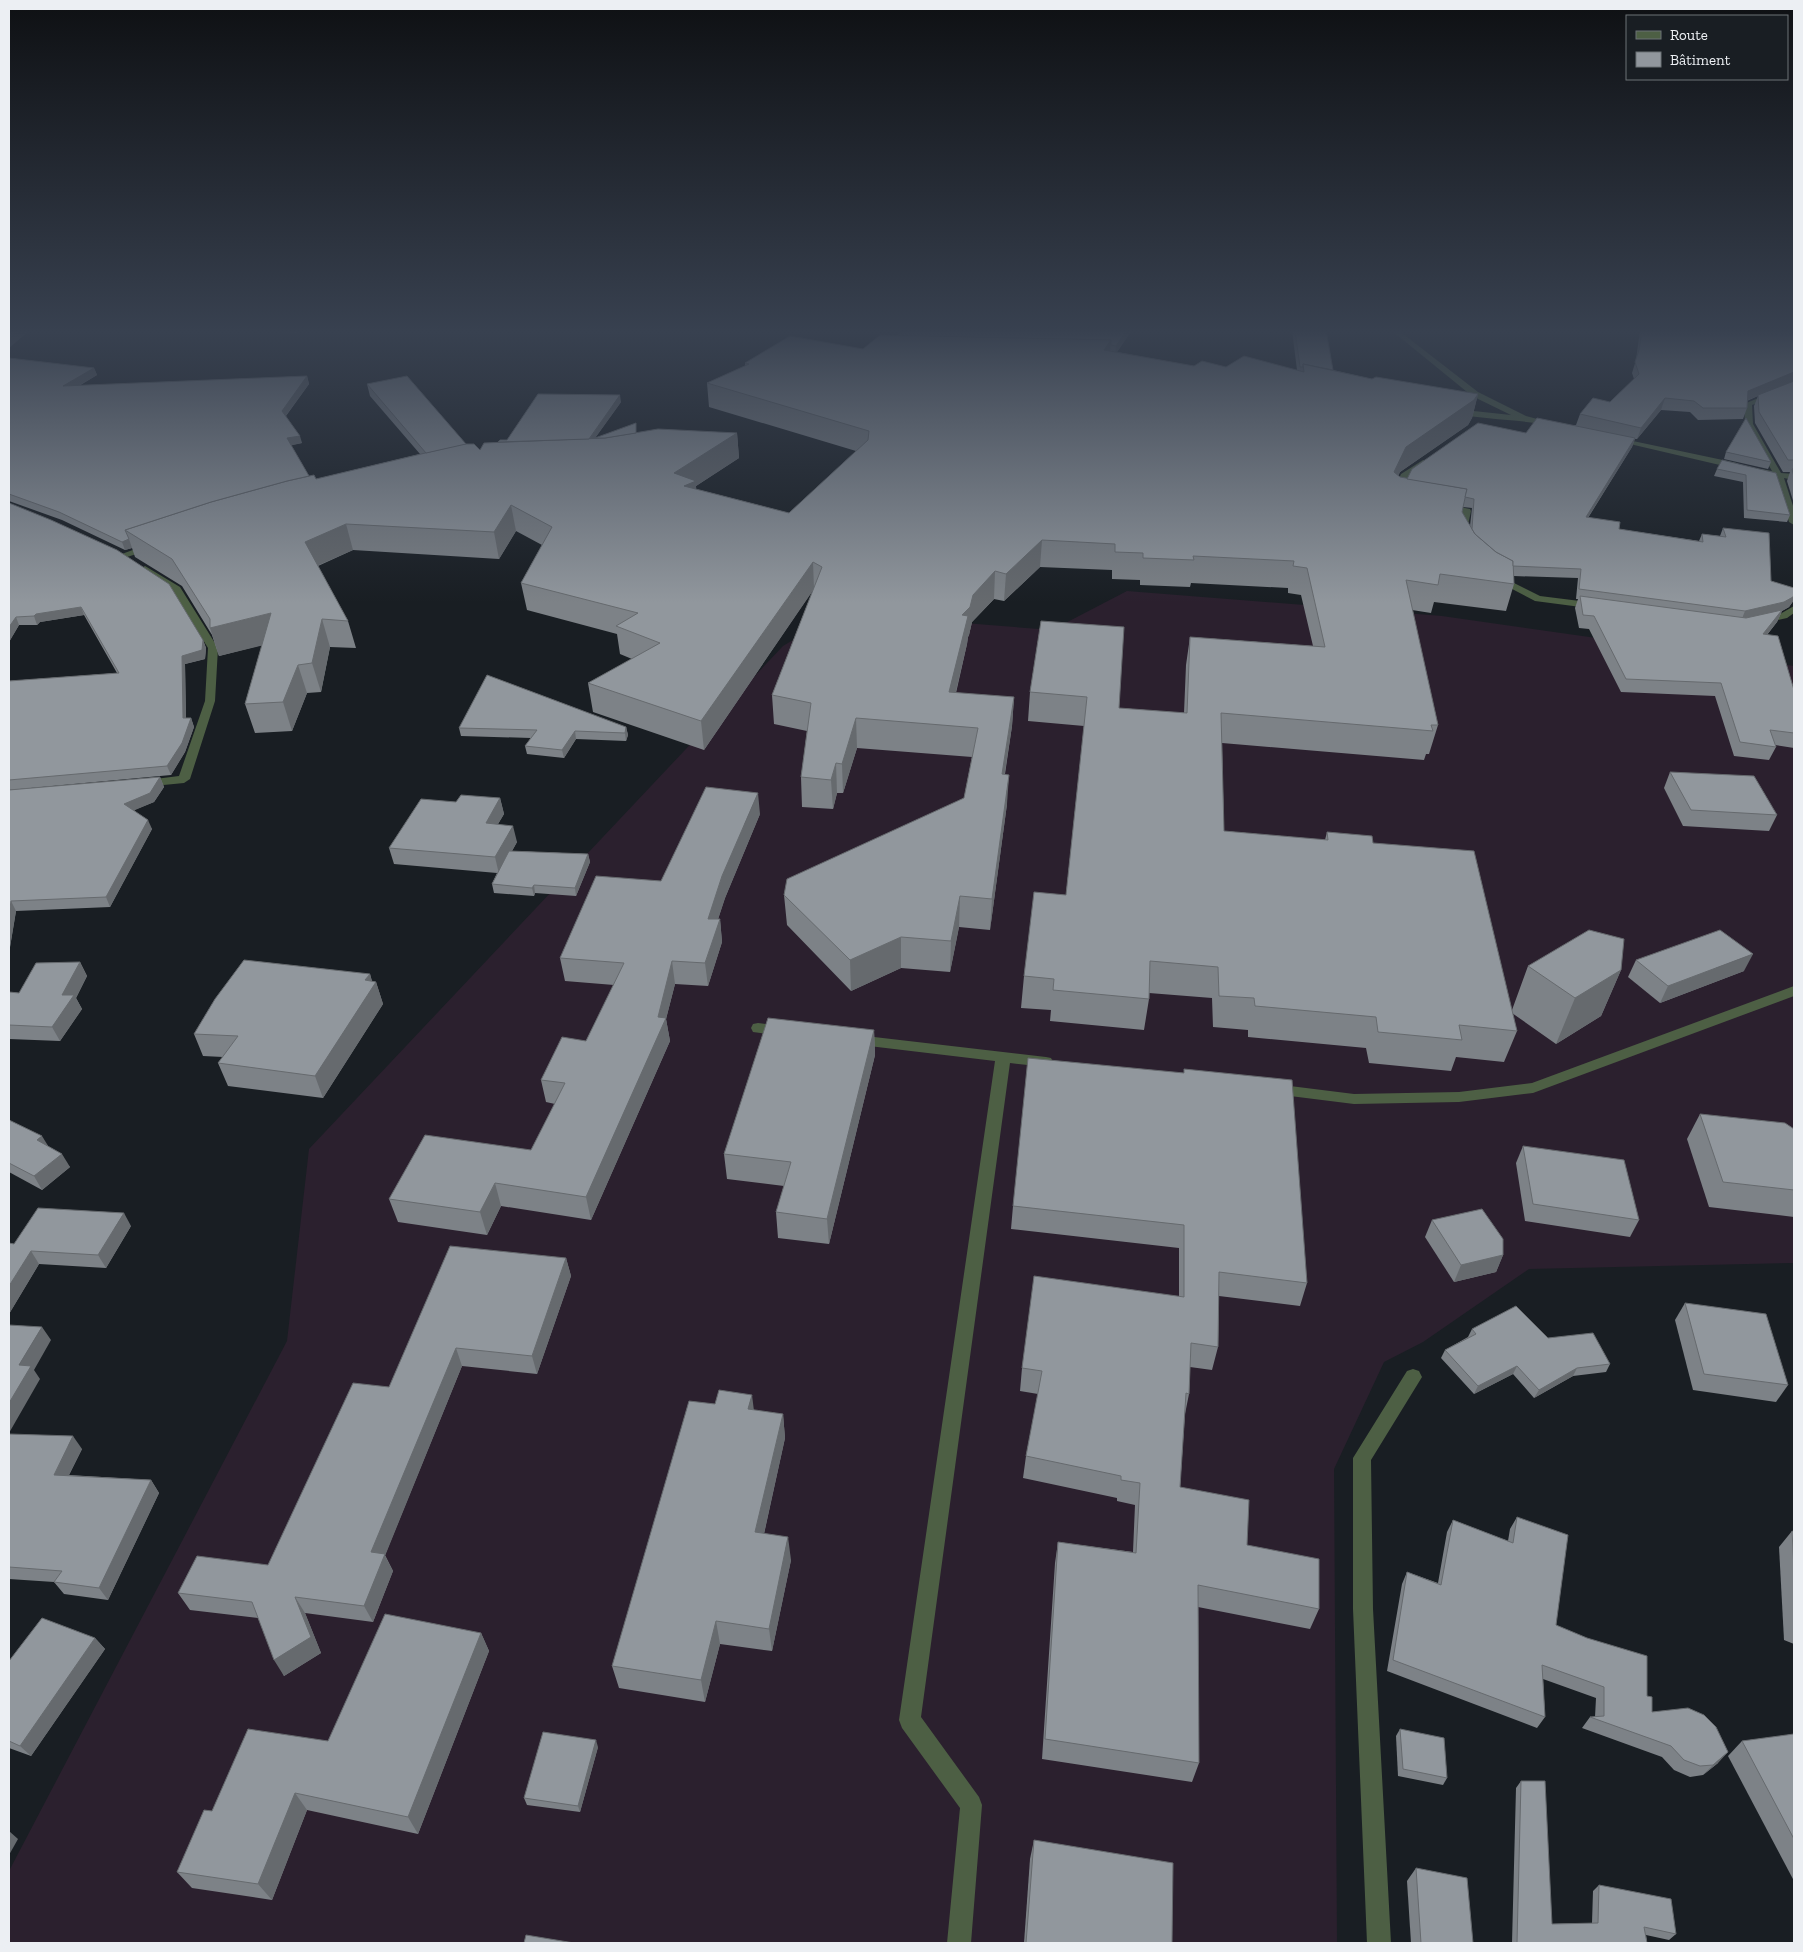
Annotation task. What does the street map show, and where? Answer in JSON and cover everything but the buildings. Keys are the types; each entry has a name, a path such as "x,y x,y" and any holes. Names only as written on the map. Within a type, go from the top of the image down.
{"street":[{"path":"1474,427 1482,421"},
{"path":"1538,421 1561,426"},
{"path":"1749,421 1779,476 1794,522"},
{"path":"1609,437 1779,476 1794,477"},
{"path":"1403,499 1394,498 1404,476 1432,458"},
{"path":"1430,504 1467,511 1462,539 1465,545"},
{"path":"135,784 184,780 210,701 213,648 177,589 120,553 161,542"},
{"path":"1492,576 1538,599 1605,608"},
{"path":"1749,624 1783,616 1794,609"},
{"path":"1256,1087 1354,1099 1459,1097 1532,1088 1794,991"},
{"path":"758,1028 797,1033"},
{"path":"846,1038 1061,1064"},
{"path":"959,1943 971,1804 910,1720 1003,1057"},
{"path":"1379,1943 1363,1609 1362,1458 1413,1377"}],"shaded area":[{"path":"1127,591 1442,616 1794,666 1794,1263 1529,1269 1423,1342 1384,1362 1334,1469 1337,1943 9,1943 9,1871 287,1341 309,1149 783,646 838,613 1052,630"}]}
